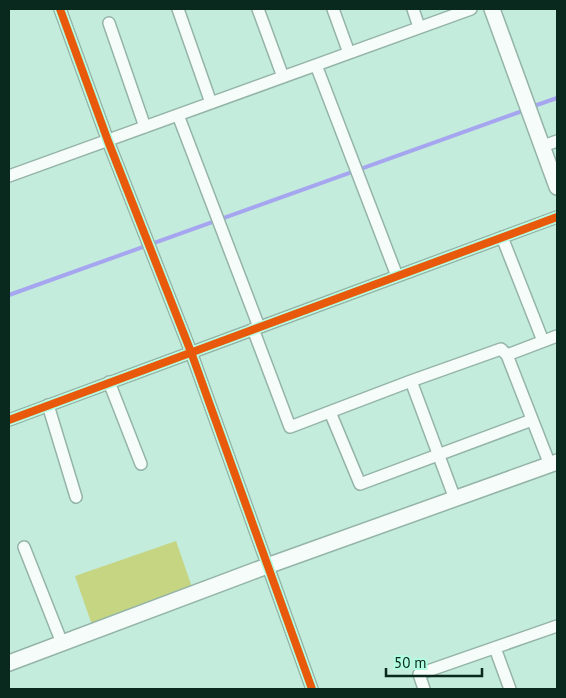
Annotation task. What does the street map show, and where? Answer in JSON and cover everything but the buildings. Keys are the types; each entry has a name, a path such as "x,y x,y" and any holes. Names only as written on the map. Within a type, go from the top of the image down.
{"street":[{"path":"60,9 108,141 191,352 312,689"},
{"path":"178,9 211,103"},
{"path":"258,9 283,77"},
{"path":"332,9 349,53"},
{"path":"413,9 419,27"},
{"path":"9,176 471,9"},
{"path":"492,9 557,186"},
{"path":"109,22 145,127"},
{"path":"316,65 397,276"},
{"path":"9,663 268,566 554,463 532,420 506,355 501,349 290,427 178,114"},
{"path":"542,146 557,141"},
{"path":"9,420 557,217"},
{"path":"502,237 543,341"},
{"path":"506,355 557,336"},
{"path":"411,381 455,499"},
{"path":"109,382 141,464"},
{"path":"48,405 76,497"},
{"path":"330,412 360,484 532,420"},
{"path":"24,547 62,644"},
{"path":"424,689 419,674 557,626"},
{"path":"495,648 510,689"}],"green space":[{"path":"176,541 193,590 92,625 75,576"}],"waterway":[{"path":"531,107 557,98"},
{"path":"9,295 525,110"}],"cycle path":[{"path":"60,9 108,141 191,352 312,689"},
{"path":"9,420 557,217"}]}
